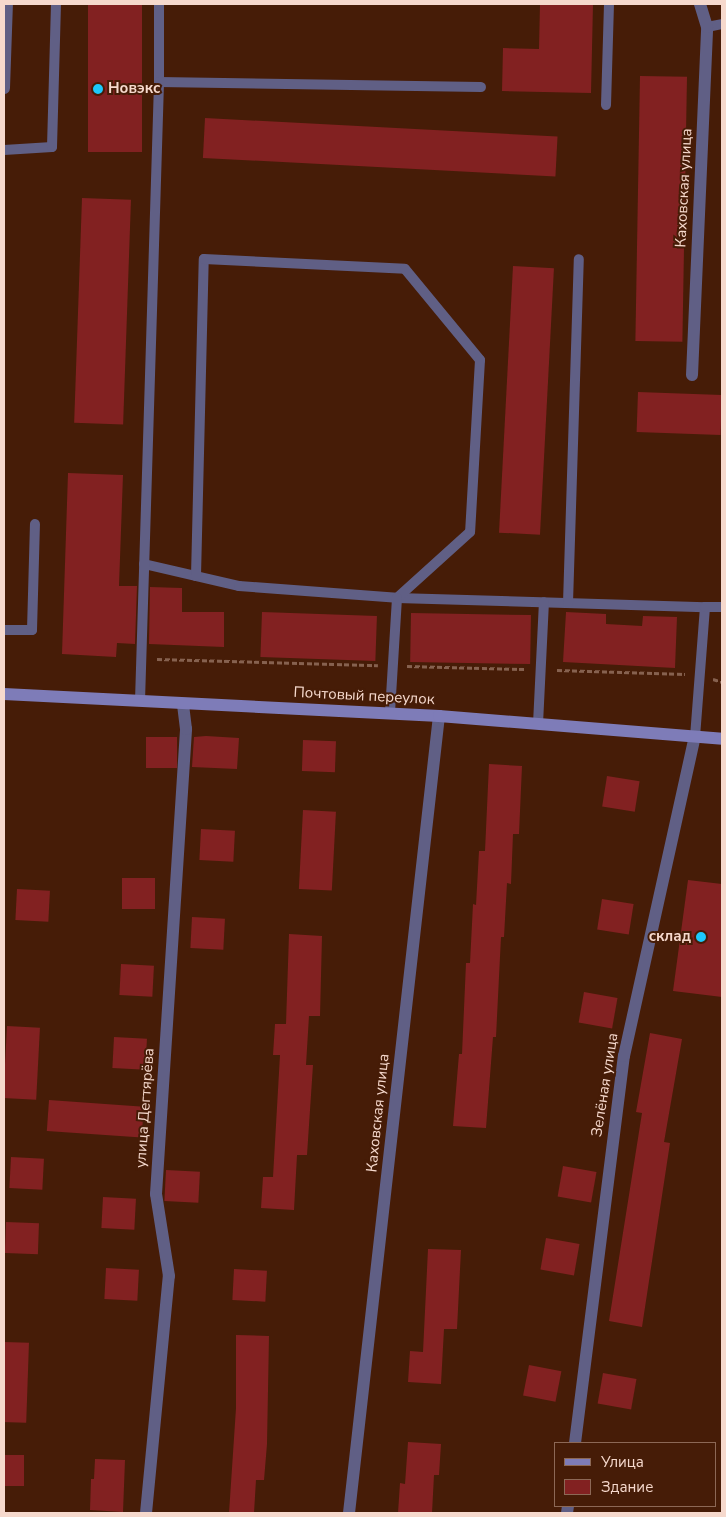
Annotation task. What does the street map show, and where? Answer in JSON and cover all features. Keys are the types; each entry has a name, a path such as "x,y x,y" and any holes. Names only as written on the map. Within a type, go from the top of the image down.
{"main road":[{"name":"Почтовый переулок","path":"4,694 439,716 722,739"}],"street":[{"path":"4,88 7,4"},
{"name":"Каховская улица","path":"692,375 707,27 700,4"},
{"name":"улица Дегтярёва","path":"146,1513 169,1276 156,1194 186,729 183,704"},
{"name":"Каховская улица","path":"349,1513 439,716"},
{"name":"Зелёная улица","path":"575,1442 624,1056 695,736"}],"lane":[{"path":"4,150 52,147 56,4"},
{"path":"140,701 159,82 159,4"},
{"path":"606,105 609,4"},
{"path":"707,27 722,24"},
{"path":"159,82 481,87"},
{"path":"196,576 204,258 405,269 480,360 470,532 397,598 390,714"},
{"path":"568,603 579,258"},
{"path":"4,630 32,630 36,524"},
{"path":"144,564 239,586 397,598 722,607"},
{"path":"538,724 544,602"},
{"path":"695,736 705,607"}],"path":[{"path":"142,659 700,675 722,682"}],"building":[{"path":"88,4 142,4 142,152 88,152"},
{"path":"540,4 593,4 591,93 502,91 503,48 539,49"},
{"path":"640,76 687,77 682,342 635,341"},
{"path":"205,118 558,136 555,176 203,158"},
{"path":"82,198 131,200 123,425 74,423"},
{"path":"513,266 554,268 540,535 499,533"},
{"path":"638,392 722,395 721,435 637,432"},
{"path":"68,473 123,475 119,586 137,586 135,644 117,643 116,657 62,654"},
{"path":"150,587 182,588 182,612 224,612 224,647 149,644"},
{"path":"262,612 377,616 375,661 260,657"},
{"path":"566,612 606,614 606,624 642,626 643,616 677,617 675,668 563,662"},
{"path":"411,613 531,615 530,664 410,662"},
{"path":"146,737 177,737 177,768 146,768"},
{"path":"194,737 239,738 237,769 192,767"},
{"path":"303,740 336,741 335,772 302,771"},
{"path":"489,764 522,766 519,834 513,834 511,884 507,883 504,937 501,937 496,1037 493,1037 486,1128 453,1126 459,1054 462,1054 466,963 470,963 473,904 476,905 479,851 485,851"},
{"path":"607,776 640,781 635,812 602,807"},
{"path":"303,810 336,812 332,891 299,889"},
{"path":"201,829 235,831 233,862 199,860"},
{"path":"122,878 155,878 155,909 122,909"},
{"name":"склад","path":"688,880 722,884 722,997 673,991"},
{"path":"17,889 50,891 48,922 15,920"},
{"path":"602,899 634,904 629,935 597,930"},
{"path":"192,917 225,919 223,950 190,948"},
{"path":"289,934 322,936 320,1016 309,1016 306,1065 313,1065 307,1155 297,1155 294,1210 261,1208 263,1177 273,1177 280,1055 273,1055 275,1024 286,1024"},
{"path":"121,964 154,966 152,997 119,995"},
{"path":"584,992 617,998 612,1028 579,1023"},
{"path":"7,1026 40,1028 36,1100 4,1098"},
{"path":"650,1033 682,1039 664,1142 670,1143 642,1327 609,1321 642,1113 636,1112"},
{"path":"114,1037 147,1039 145,1070 112,1068"},
{"path":"49,1100 144,1107 142,1138 47,1131"},
{"path":"11,1157 44,1159 42,1190 9,1188"},
{"path":"563,1166 596,1172 591,1202 558,1197"},
{"path":"166,1170 200,1172 198,1203 164,1201"},
{"path":"103,1197 136,1199 134,1230 101,1228"},
{"path":"6,1222 39,1223 38,1254 5,1253"},
{"path":"546,1238 579,1244 574,1275 540,1270"},
{"path":"428,1249 461,1250 457,1329 444,1329 441,1384 408,1382 410,1351 423,1352"},
{"path":"106,1268 139,1270 137,1301 104,1299"},
{"path":"234,1269 267,1271 265,1302 232,1300"},
{"path":"236,1335 269,1336 267,1444 264,1480 256,1480 254,1513 229,1513 236,1408"},
{"path":"4,1342 29,1343 26,1423 4,1422"},
{"path":"529,1365 561,1371 555,1402 523,1395"},
{"path":"603,1373 636,1379 631,1409 598,1404"},
{"path":"408,1442 441,1444 439,1475 434,1475 432,1513 398,1513 400,1483 405,1484"},
{"path":"4,1455 24,1455 24,1486 4,1486"},
{"path":"95,1459 125,1460 123,1512 90,1510 91,1479 94,1479"}],"place":[{"name":"Новэкс","path":"98,89"},
{"name":"склад","path":"701,937"}]}
